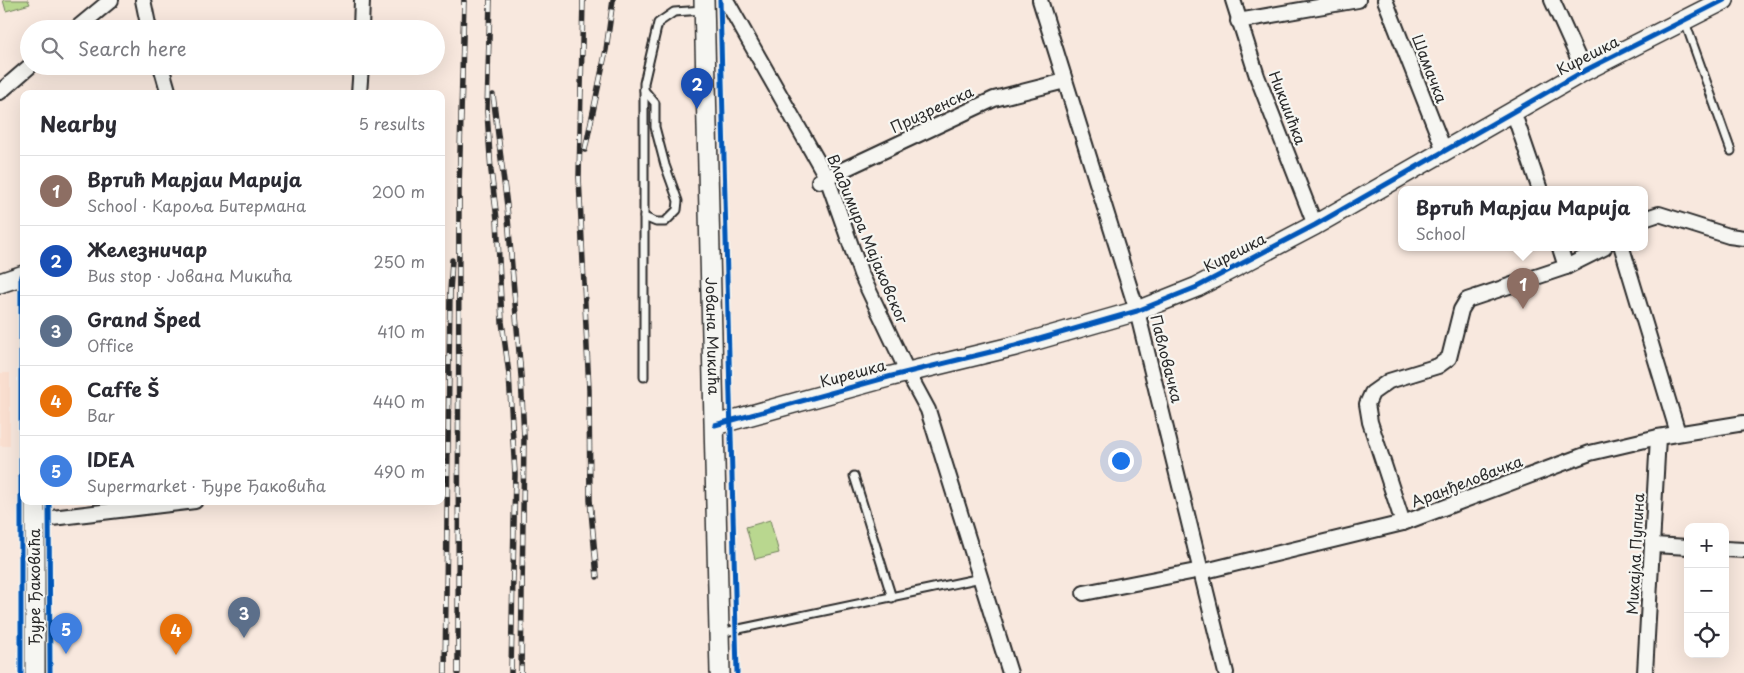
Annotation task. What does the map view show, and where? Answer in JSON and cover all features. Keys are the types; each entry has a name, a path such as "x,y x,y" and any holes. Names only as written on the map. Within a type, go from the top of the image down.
{"street":[{"path":"87,20 111,0"},
{"path":"143,0 148,20"},
{"path":"362,0 362,20"},
{"name":"Владимира Мајаковског","path":"726,0 823,180 861,274 908,373 928,410 1010,673"},
{"name":"Павловачка","path":"1040,0 1137,311 1226,673"},
{"name":"Никшићка","path":"1233,0 1238,21 1257,76 1315,226"},
{"path":"1238,21 1358,0"},
{"name":"Шамачка","path":"1384,0 1444,150"},
{"path":"1552,0 1584,71"},
{"name":"Кирешка","path":"715,425 1015,346 1137,311 1197,287 1315,226 1584,71 1724,0"},
{"name":"Јована Микића","path":"705,5 720,673"},
{"path":"0,92 20,75"},
{"path":"164,75 168,90"},
{"path":"359,90 360,75"},
{"name":"Призренска","path":"823,180 994,99 1065,81"},
{"path":"1513,111 1539,186"},
{"path":"1648,218 1658,214 1729,236 1744,238"},
{"path":"1561,251 1566,267"},
{"path":"1403,523 1370,422 1367,404 1372,393 1389,381 1438,366 1449,358 1461,310 1467,300 1566,267 1598,251"},
{"path":"1623,251 1678,433"},
{"path":"0,283 20,276"},
{"name":"Аранђеловачка","path":"1084,593 1201,571 1403,523 1590,453 1678,433 1744,423"},
{"name":"Михајла Пупина","path":"1645,673 1654,545 1658,437"},
{"path":"35,510 124,505"},
{"name":"Ђуре Ђаковића","path":"35,510 35,673"},
{"path":"1654,545 1684,547"},
{"path":"1729,549 1744,550"}],"lane":[{"path":"644,378 644,90 658,23 674,12 705,5"},
{"path":"1684,19 1731,151"},
{"path":"644,90 655,103 655,127 678,201 677,210 665,222 656,222 644,218"},
{"path":"854,476 892,598"},
{"path":"719,633 980,578"}],"shaded area":[{"path":"0,373 10,373 10,446 0,446"}],"green space":[{"path":"3,0 28,0 30,4 6,11"},
{"path":"770,520 779,553 755,559 746,527"}],"railway":[{"path":"458,673 459,191 464,0"},
{"path":"490,0 487,112 491,171 497,219 502,322 509,374 515,474 511,673"},
{"path":"583,0 579,177 589,390 590,500 597,577"},
{"path":"585,150 606,50 613,0"},
{"path":"493,95 507,206 524,437 521,673"},
{"path":"445,673 452,260"}],"cycle path":[{"path":"720,0 737,673"},
{"path":"715,425 892,376 1015,346 1137,311 1197,287 1315,225 1584,71 1724,0"},
{"path":"21,505 21,673"},
{"path":"49,505 50,673"}],"place":[{"name":"Железничар","path":"697,109"},
{"name":"Вртић Марјаи Марија","path":"1523,309"},
{"name":"Grand Šped","path":"244,638"},
{"name":"IDEA","path":"66,654"},
{"name":"Caffe Š","path":"176,655"}]}
